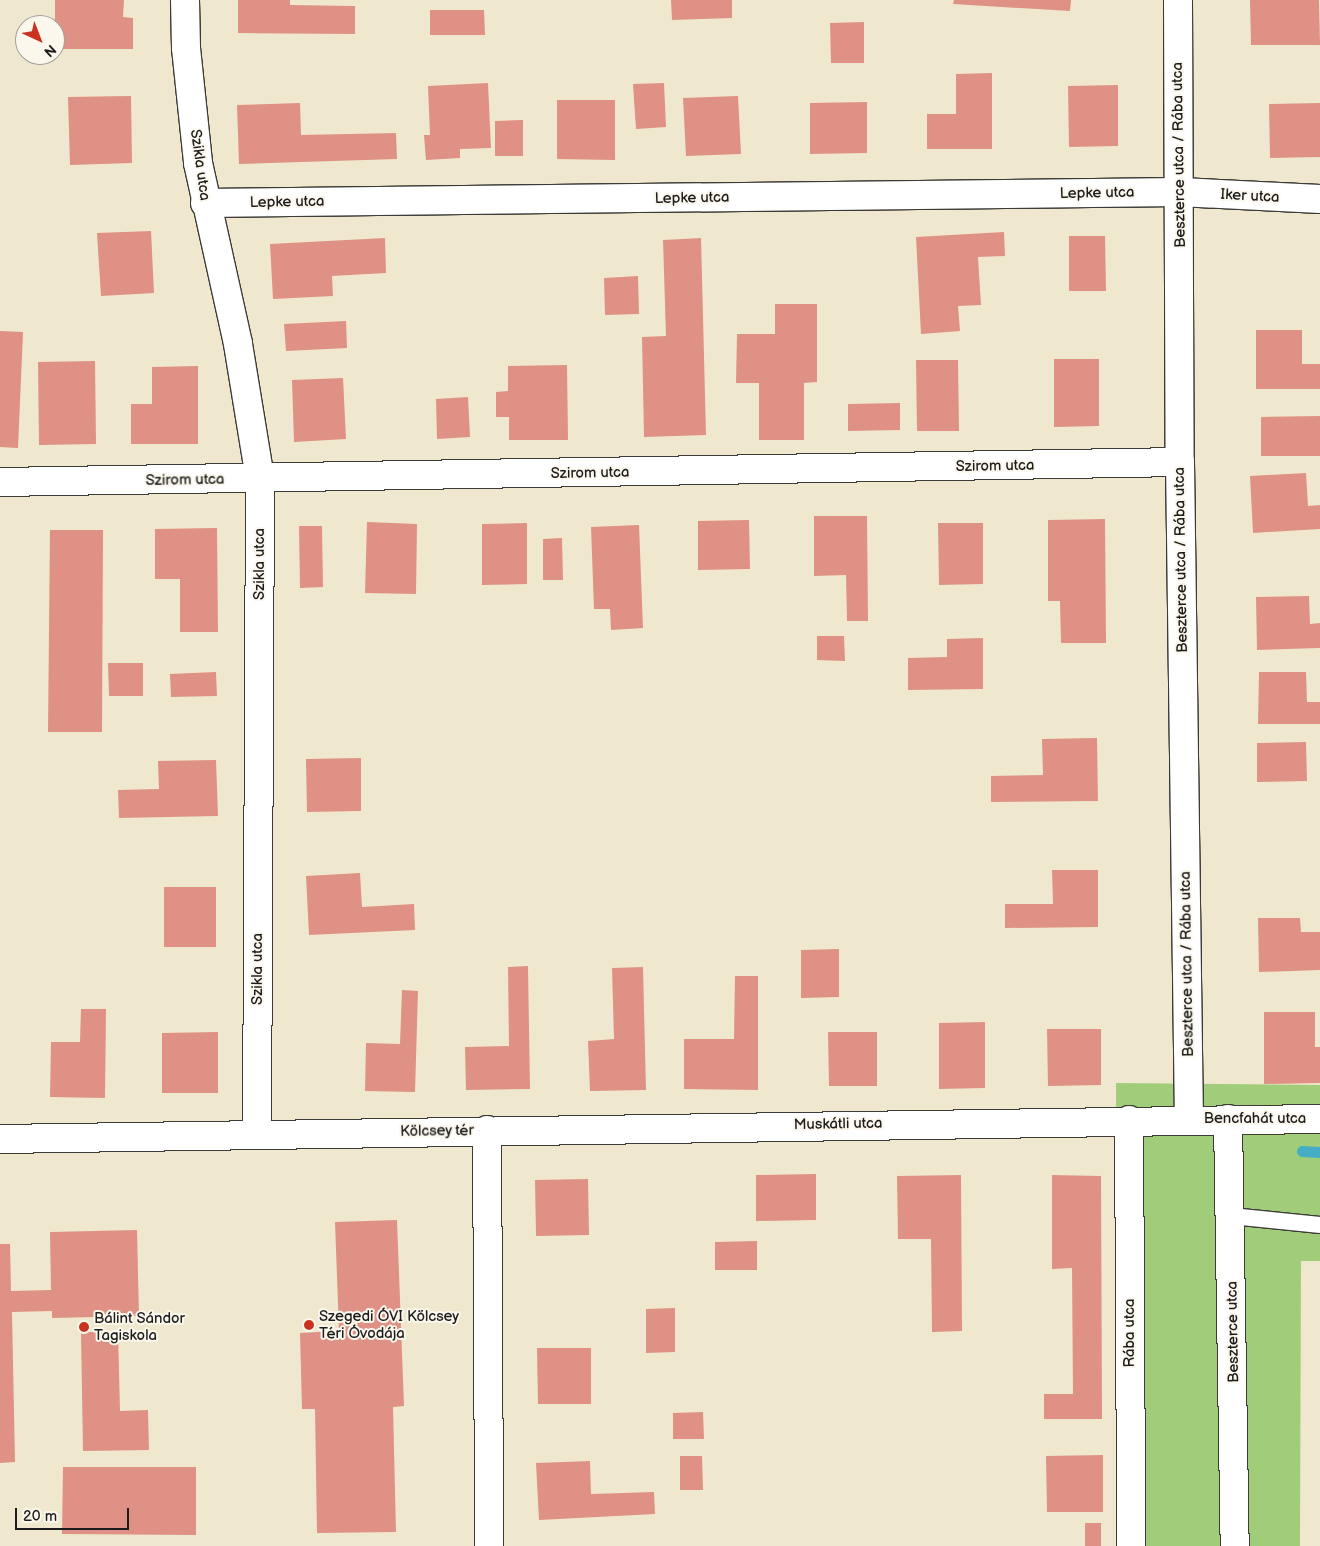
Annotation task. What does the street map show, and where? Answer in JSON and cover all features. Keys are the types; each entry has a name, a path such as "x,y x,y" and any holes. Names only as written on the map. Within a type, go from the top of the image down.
{"street":[{"name":"Szikla utca","path":"185,0 187,57 205,203 238,344 260,479 257,1134"},
{"name":"Beszterce utca / Rába utca","path":"1178,0 1180,462 1189,1119"},
{"name":"Lepke utca","path":"205,203 1180,192"},
{"name":"Iker utca","path":"1180,192 1320,199"},
{"name":"Szirom utca","path":"0,482 1180,462"},
{"name":"Bencfahát utca","path":"1189,1119 1320,1119"},
{"name":"Muskátli utca","path":"487,1130 1189,1119"},
{"name":"Beszterce utca","path":"1228,1119 1232,1216 1235,1546"},
{"name":"Rába utca","path":"1129,1120 1131,1546"},
{"name":"Kölcsey tér","path":"0,1139 487,1130 489,1546"}],"lane":[{"path":"1232,1216 1320,1225"}],"green space":[{"path":"1116,1083 1320,1085 1320,1261 1301,1261 1300,1546 1118,1546"}],"building":[{"path":"55,0 124,0 123,17 133,18 133,49 65,49 65,15 55,15"},
{"path":"238,0 290,0 290,5 355,6 355,34 238,33"},
{"path":"671,0 732,0 732,18 672,20"},
{"path":"954,0 1071,0 1070,11 953,4"},
{"path":"1250,0 1319,0 1320,45 1251,45"},
{"path":"430,10 484,10 485,35 430,35"},
{"path":"864,22 864,63 831,63 830,23"},
{"path":"992,73 992,149 927,149 927,114 956,114 956,74"},
{"path":"488,83 491,148 460,149 460,158 426,160 424,135 430,135 428,86"},
{"path":"664,83 666,127 636,129 633,84"},
{"path":"1118,85 1118,146 1069,147 1068,86"},
{"path":"131,96 132,163 70,165 68,97"},
{"path":"738,96 741,154 686,156 683,98"},
{"path":"557,100 615,100 615,160 557,159"},
{"path":"867,102 867,153 810,154 810,103"},
{"path":"300,103 301,135 396,133 397,159 239,164 237,105"},
{"path":"1320,103 1320,157 1270,158 1269,104"},
{"path":"523,120 523,156 495,156 495,121"},
{"path":"151,231 154,293 101,296 97,233"},
{"path":"1004,232 1005,256 978,257 981,305 958,306 960,331 921,334 916,237"},
{"path":"1069,236 1105,236 1106,291 1069,291"},
{"path":"385,238 386,273 332,276 333,296 273,299 270,244"},
{"path":"701,238 706,435 644,437 642,337 666,336 663,240"},
{"path":"638,276 639,314 605,315 604,278"},
{"path":"775,304 817,304 817,382 804,383 804,440 759,440 759,383 736,383 737,334 775,334"},
{"path":"346,321 347,348 286,351 284,324"},
{"path":"1256,330 1302,330 1302,364 1320,364 1320,389 1256,389"},
{"path":"0,331 23,332 18,448 0,447"},
{"path":"1054,359 1099,359 1099,426 1054,427"},
{"path":"916,360 958,360 959,431 917,431"},
{"path":"95,361 96,444 39,445 38,362"},
{"path":"567,365 568,440 509,440 509,417 496,417 496,392 508,391 508,366"},
{"path":"198,366 198,444 131,444 131,404 152,404 152,367"},
{"path":"343,378 346,439 294,442 292,380"},
{"path":"468,397 470,437 437,439 436,399"},
{"path":"900,403 900,430 848,431 848,404"},
{"path":"1320,416 1320,456 1261,456 1261,417"},
{"path":"1306,473 1308,506 1320,505 1320,529 1253,533 1250,476"},
{"path":"814,516 867,516 868,621 847,621 846,575 814,576"},
{"path":"1105,519 1106,643 1061,643 1060,601 1048,601 1048,520"},
{"path":"749,520 750,569 698,570 698,521"},
{"path":"367,522 417,524 416,594 365,593"},
{"path":"527,523 527,584 482,585 482,524"},
{"path":"938,523 983,523 983,584 939,585"},
{"path":"639,525 643,628 611,630 610,609 594,609 591,527"},
{"path":"299,526 322,526 323,587 300,588"},
{"path":"217,528 218,632 180,632 180,579 155,579 155,529"},
{"path":"50,530 103,530 102,732 48,732"},
{"path":"562,538 563,580 543,580 543,539"},
{"path":"1309,596 1310,624 1320,623 1320,648 1257,650 1256,597"},
{"path":"817,636 844,636 845,661 817,660"},
{"path":"983,638 983,689 908,690 908,658 947,657 947,639"},
{"path":"108,663 143,663 143,696 109,696"},
{"path":"216,672 217,696 171,697 170,674"},
{"path":"1259,672 1306,672 1307,702 1320,702 1320,724 1258,724"},
{"path":"1097,738 1098,801 991,802 991,776 1043,775 1042,739"},
{"path":"1306,742 1307,781 1257,782 1257,743"},
{"path":"361,758 361,811 307,812 306,759"},
{"path":"216,760 218,816 119,818 118,790 159,789 158,761"},
{"path":"1052,870 1098,870 1098,927 1005,928 1005,904 1053,904"},
{"path":"360,873 362,907 414,904 415,930 309,935 306,876"},
{"path":"164,887 216,887 216,947 164,947"},
{"path":"1258,918 1300,918 1301,932 1320,932 1320,970 1259,972"},
{"path":"839,949 839,997 801,998 801,950"},
{"path":"528,966 530,1089 466,1090 465,1047 509,1046 508,967"},
{"path":"643,967 646,1090 590,1091 588,1041 614,1039 612,968"},
{"path":"735,976 758,976 758,1090 684,1089 684,1039 734,1039"},
{"path":"402,990 418,991 415,1092 365,1091 366,1043 400,1044"},
{"path":"81,1009 106,1009 105,1098 50,1097 51,1042 80,1042"},
{"path":"1264,1012 1315,1012 1315,1047 1320,1047 1320,1083 1264,1084"},
{"path":"985,1022 985,1088 939,1089 939,1023"},
{"path":"1047,1029 1101,1029 1101,1085 1048,1086"},
{"path":"218,1032 218,1093 162,1093 162,1033"},
{"path":"828,1032 877,1032 877,1086 829,1086"},
{"path":"816,1174 816,1220 756,1221 756,1175"},
{"path":"961,1175 962,1331 932,1332 931,1239 898,1239 897,1176"},
{"path":"1052,1175 1101,1176 1102,1419 1044,1419 1044,1394 1073,1394 1072,1268 1052,1269"},
{"path":"588,1179 589,1235 536,1236 535,1180"},
{"path":"397,1220 404,1406 393,1407 396,1532 317,1533 315,1409 302,1409 300,1333 339,1331 335,1222"},
{"path":"137,1230 139,1316 52,1318 52,1311 12,1312 15,1462 0,1463 0,1244 10,1244 11,1291 51,1290 50,1232"},
{"path":"757,1241 757,1270 715,1270 715,1242"},
{"path":"675,1308 675,1352 646,1353 646,1309"},
{"path":"81,1332 118,1332 120,1411 148,1410 149,1450 83,1451"},
{"path":"537,1348 591,1348 591,1404 538,1404"},
{"path":"703,1412 704,1439 673,1439 673,1413"},
{"path":"1103,1455 1103,1512 1047,1512 1046,1456"},
{"path":"680,1456 702,1456 703,1490 680,1490"},
{"path":"590,1461 591,1494 654,1492 655,1514 539,1520 536,1463"},
{"path":"63,1467 196,1467 196,1535 62,1534"},
{"path":"1085,1523 1101,1523 1101,1546 1085,1546"}],"waterway":[{"path":"1302,1151 1320,1152"}],"place":[{"name":"Szegedi ÓVI Kölcsey Téri Óvodája","path":"309,1325"},
{"name":"Bálint Sándor Tagiskola","path":"84,1327"}]}
